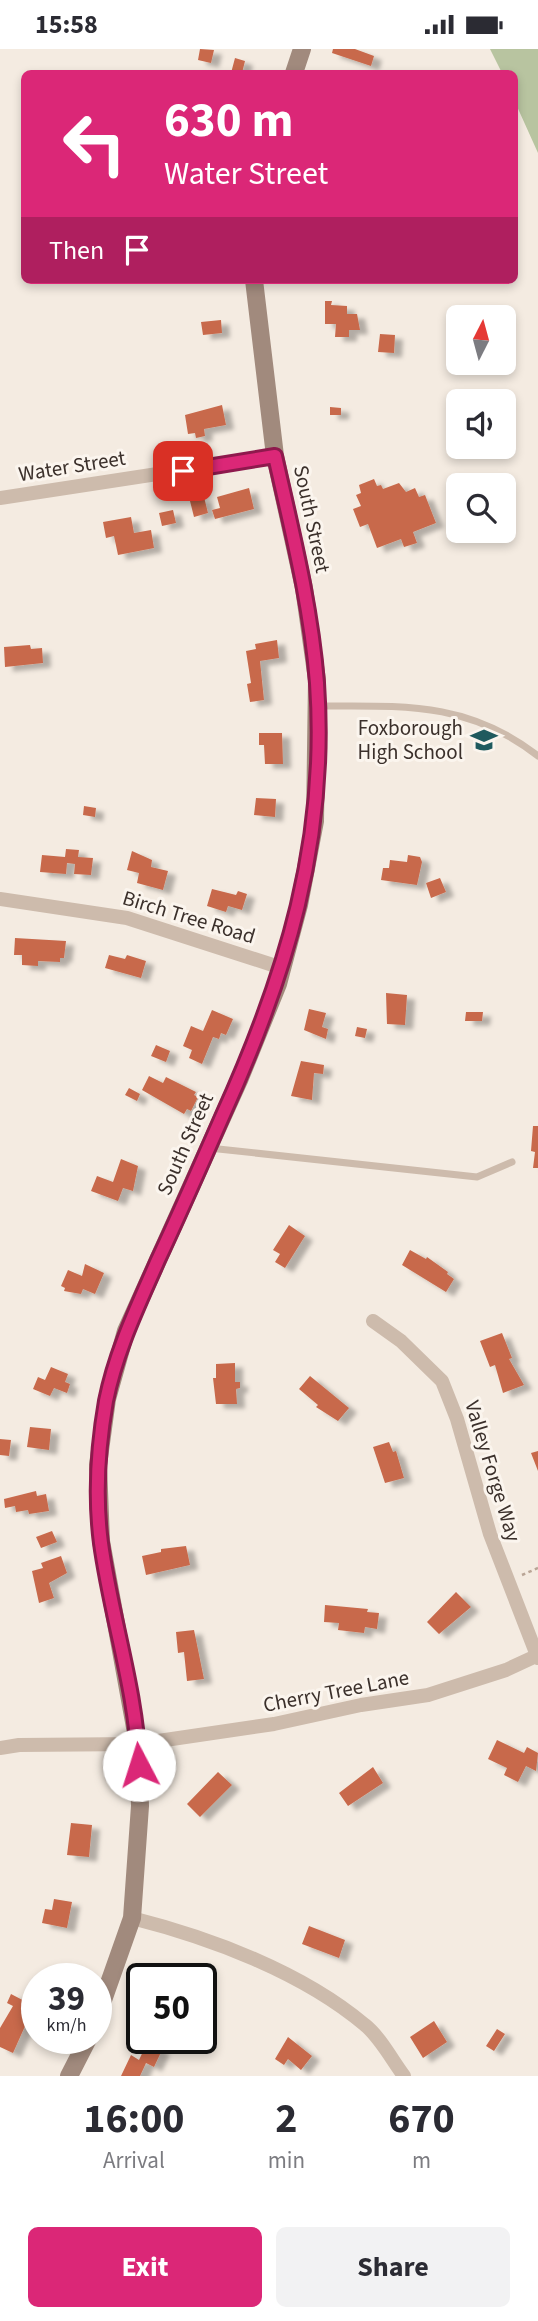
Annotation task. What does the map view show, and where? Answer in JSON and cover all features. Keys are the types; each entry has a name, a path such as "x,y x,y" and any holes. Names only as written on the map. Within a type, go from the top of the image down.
{"main road":[{"path":"295,70 302,49"},
{"name":"South Street","path":"112,1975 132,1917 141,1806 138,1744 101,1541 98,1465 107,1399 126,1331 240,1078 282,968 299,905 315,821 318,706 304,588 275,456 254,284"},
{"path":"69,2076 80,2054"}],"street":[{"name":"Water Street","path":"0,498 275,456"},
{"name":"Birch Tree Road","path":"0,899 127,918 282,968"},
{"name":"Valley Forge Way","path":"373,1321 401,1341 442,1381 457,1419 478,1496 537,1657"},
{"name":"Cherry Tree Lane","path":"0,1748 138,1744 260,1727 361,1705 428,1695 537,1657"},
{"path":"132,1917 179,1930 241,1953 317,1992 367,2026 404,2076"}],"lane":[{"path":"318,706 402,705 443,710 492,726 538,756"},
{"path":"209,1148 477,1177 512,1162"}],"path":[{"path":"508,1582 538,1568"}],"green space":[{"path":"490,49 538,49 538,153 518,109 518,70 500,70"}],"building":[{"path":"200,49 214,50 211,63 198,60"},
{"path":"333,49 355,49 374,56 371,66 332,53"},
{"path":"235,58 245,61 243,70 232,70"},
{"path":"325,301 332,301 331,305 347,306 347,314 357,314 360,330 349,330 349,337 335,337 336,324 325,324"},
{"path":"221,320 222,333 203,335 201,322"},
{"path":"380,334 395,335 394,353 378,352"},
{"path":"222,405 226,425 204,429 205,436 196,438 195,433 188,434 185,415"},
{"path":"330,407 341,408 341,415 330,415"},
{"path":"374,479 377,486 381,485 383,489 399,483 406,492 415,488 419,497 425,495 436,523 413,532 417,543 404,547 401,539 377,548 368,524 360,527 353,509 361,506 356,495 361,493 359,485"},
{"path":"249,488 254,509 215,519 212,510 220,508 217,497"},
{"path":"204,497 208,513 194,517 190,501"},
{"path":"173,510 176,523 162,526 159,513"},
{"path":"131,517 134,533 151,530 154,548 118,555 114,536 106,538 103,522"},
{"path":"277,640 279,658 260,661 264,700 250,702 247,684 251,683 246,651 256,649 255,644"},
{"path":"30,645 31,649 42,648 43,663 5,667 4,647"},
{"path":"259,733 282,733 283,764 265,764 264,745 259,745"},
{"path":"256,798 276,799 275,817 254,815"},
{"path":"84,806 96,808 95,817 83,815"},
{"path":"66,849 79,850 78,857 93,858 91,875 74,874 75,864 67,863 66,874 40,872 42,855 65,857"},
{"path":"132,851 152,860 151,867 168,871 163,890 137,883 139,873 127,870"},
{"path":"408,855 420,857 422,862 417,885 381,880 383,868 389,868 390,860 407,862"},
{"path":"440,878 446,892 431,898 426,883"},
{"path":"212,889 236,895 238,891 247,894 242,910 228,906 226,912 207,906"},
{"path":"15,938 66,941 64,958 60,958 60,962 38,961 38,966 22,965 22,955 14,955"},
{"path":"109,955 125,959 127,955 146,961 141,978 105,968"},
{"path":"386,993 407,995 405,1025 387,1024"},
{"path":"309,1009 326,1013 322,1027 328,1029 326,1039 304,1030"},
{"path":"212,1010 233,1019 226,1035 221,1033 219,1039 213,1037 202,1064 189,1058 192,1050 183,1046 191,1026 203,1031"},
{"path":"466,1012 483,1012 482,1021 465,1021"},
{"path":"357,1027 367,1029 365,1038 355,1036"},
{"path":"156,1045 170,1051 166,1062 151,1056"},
{"path":"301,1061 324,1065 323,1074 314,1073 312,1100 291,1096"},
{"path":"149,1076 163,1083 166,1077 196,1092 194,1095 198,1097 191,1111 187,1109 184,1114 142,1090"},
{"path":"129,1088 140,1094 137,1101 125,1095"},
{"path":"533,1126 538,1126 538,1168 533,1168"},
{"path":"121,1159 138,1166 133,1191 123,1188 118,1201 91,1191 97,1176 113,1182"},
{"path":"289,1225 305,1236 285,1268 275,1262 280,1254 273,1250"},
{"path":"410,1250 426,1259 427,1257 454,1279 446,1292 402,1265"},
{"path":"85,1264 104,1273 95,1294 83,1289 81,1294 64,1291 65,1288 61,1286 68,1270 82,1276"},
{"path":"502,1333 512,1358 509,1359 524,1385 503,1393 495,1365 490,1367 480,1341"},
{"path":"235,1363 235,1382 240,1382 240,1388 236,1389 237,1404 216,1404 213,1378 216,1378 216,1364"},
{"path":"51,1367 68,1374 65,1382 70,1384 67,1393 54,1388 50,1396 33,1389 38,1377 45,1380"},
{"path":"310,1376 349,1408 338,1421 316,1407 318,1405 299,1389"},
{"path":"30,1427 51,1429 49,1450 27,1447"},
{"path":"0,1439 11,1440 9,1456 0,1455"},
{"path":"389,1442 393,1452 396,1451 404,1478 385,1483 373,1447"},
{"path":"538,1451 538,1471 531,1453"},
{"path":"36,1491 37,1496 46,1494 49,1511 29,1514 28,1510 16,1512 15,1506 5,1508 4,1499"},
{"path":"52,1531 57,1542 41,1548 36,1537"},
{"path":"186,1546 190,1565 146,1575 142,1556 161,1552 161,1549"},
{"path":"61,1556 67,1573 49,1583 54,1598 39,1603 32,1571 43,1568 41,1563"},
{"path":"456,1592 471,1607 439,1634 427,1622"},
{"path":"325,1605 368,1609 367,1612 379,1613 377,1629 365,1627 364,1633 338,1630 339,1623 324,1622"},
{"path":"194,1630 204,1679 187,1681 184,1652 178,1653 176,1632"},
{"path":"497,1740 524,1753 527,1747 538,1753 536,1771 526,1766 518,1782 504,1775 507,1768 488,1759"},
{"path":"373,1767 383,1783 348,1806 339,1793"},
{"path":"218,1772 232,1785 200,1817 187,1804"},
{"path":"71,1823 92,1825 89,1857 67,1855"},
{"path":"54,1899 72,1902 67,1928 42,1923 45,1909 52,1910"},
{"path":"309,1926 345,1940 339,1958 302,1944"},
{"path":"11,1994 21,1999 21,2035 13,2053 0,2047 0,2028 13,2006 7,2003"},
{"path":"434,2021 447,2042 423,2058 410,2037"},
{"path":"497,2029 505,2034 494,2051 486,2046"},
{"path":"288,2037 312,2056 301,2070 288,2059 284,2065 275,2059"},
{"path":"142,2054 160,2054 154,2067 146,2063 140,2076 121,2076 131,2055 139,2060"}],"place":[{"name":"Foxborough High School","path":"484,740"}],"route":[{"path":"139,1765 124,1656 101,1541 98,1465 107,1399 126,1331 240,1078 278,984 299,905 315,821 317,680 304,588 275,456 183,471"}]}
